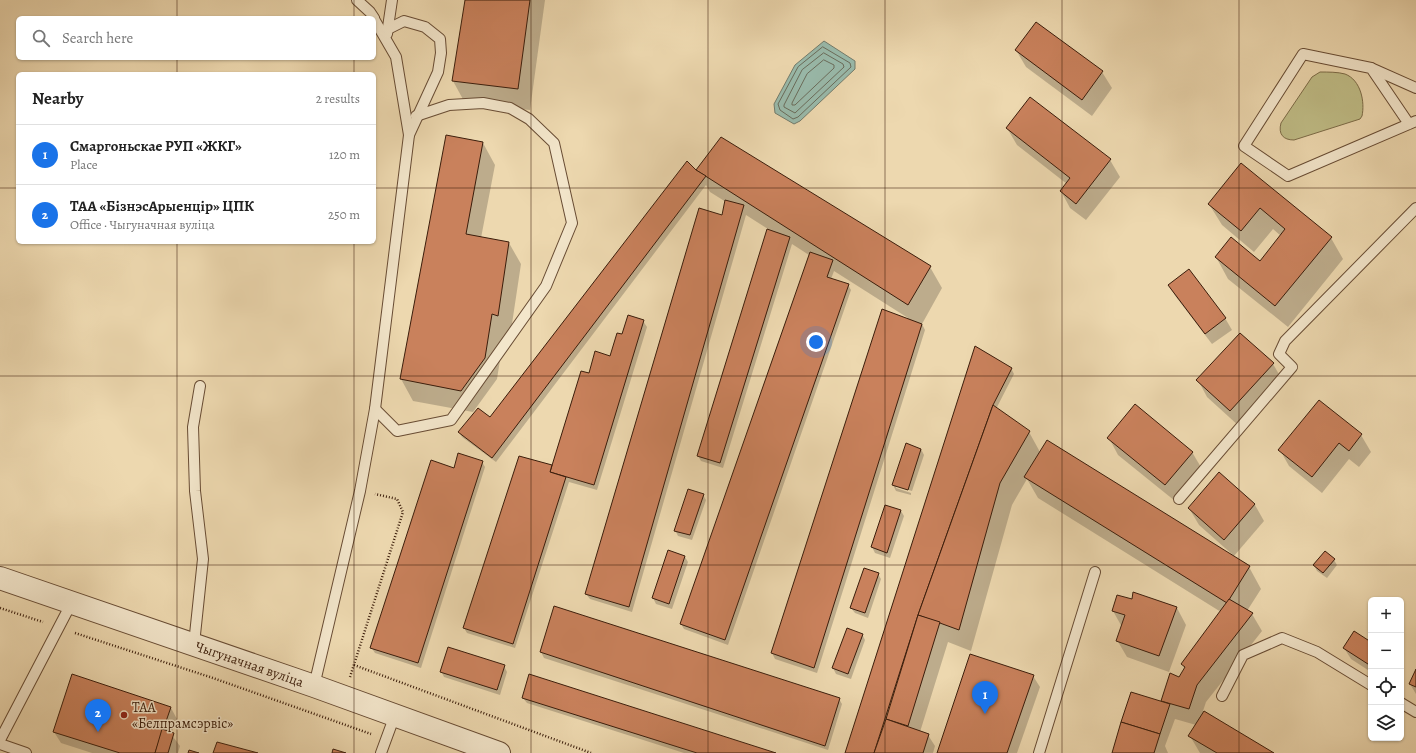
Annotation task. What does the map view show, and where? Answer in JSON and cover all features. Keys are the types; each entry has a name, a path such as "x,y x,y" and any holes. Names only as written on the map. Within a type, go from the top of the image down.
{"street":[{"name":"Чыгуначная вуліца","path":"0,578 314,686 499,753"}],"lane":[{"path":"357,0 373,16"},
{"path":"386,40 392,0"},
{"path":"314,686 360,491 375,409 409,134 416,116 438,72 441,53 440,39 425,27 404,21 388,28"},
{"path":"376,22 396,57 409,134"},
{"path":"1371,68 1412,122 1288,176 1244,146 1303,54 1371,68 1416,88"},
{"path":"375,409 397,432 451,420 546,286 572,223 554,143 529,119 510,108 483,103 449,105 416,116"},
{"path":"1179,498 1292,367 1279,354 1285,341 1416,208"},
{"path":"194,644 203,559 195,491 193,427 200,386"},
{"path":"1039,753 1095,572"},
{"path":"0,740 72,602"},
{"path":"1222,696 1243,655 1282,638 1317,652 1368,683"},
{"path":"1404,705 1416,712"},
{"path":"381,753 395,715"},
{"path":"0,744 26,753"}],"path":[{"path":"344,697 403,512 397,499 360,491"},
{"path":"0,608 213,678 386,739"},
{"path":"354,665 591,753"}],"shaded area":[{"path":"1320,72 1336,72 1345,74 1355,81 1361,92 1363,104 1362,116 1360,119 1294,140 1284,138 1280,130 1281,123 1312,77"}],"water":[{"path":"824,41 855,61 855,69 800,121 794,124 775,113 774,104 795,65"}],"building":[{"path":"465,0 530,0 518,89 452,81"},
{"path":"1036,22 1103,71 1082,100 1015,50"},
{"path":"1030,97 1111,159 1076,204 1060,191 1070,178 1006,128"},
{"path":"446,135 483,142 466,234 509,242 498,316 492,314 485,358 461,391 400,379"},
{"path":"721,137 931,266 908,305 696,170"},
{"path":"687,161 696,170 706,176 492,458 458,432 478,408 490,417"},
{"path":"1241,163 1332,237 1275,306 1215,257 1231,237 1260,261 1285,229 1260,208 1241,231 1208,204"},
{"path":"725,200 744,205 629,607 585,594 699,208 722,215"},
{"path":"767,229 790,237 720,463 697,456"},
{"path":"810,252 833,260 827,277 849,284 725,640 680,624"},
{"path":"1189,269 1226,318 1205,334 1168,285"},
{"path":"882,309 922,324 814,668 771,653"},
{"path":"628,315 644,320 594,485 550,472 581,371 589,373 595,351 610,356 617,333 622,334"},
{"path":"1240,333 1274,363 1230,411 1196,380"},
{"path":"975,346 1012,368 993,405 918,615 874,753 845,753"},
{"path":"1319,400 1362,434 1349,451 1339,443 1312,477 1278,450"},
{"path":"1135,404 1193,452 1165,485 1107,438"},
{"path":"993,405 1030,431 1000,483 959,630 918,615"},
{"path":"1047,440 1250,566 1227,603 1024,477"},
{"path":"906,443 921,449 908,490 892,485"},
{"path":"458,453 483,461 418,663 370,648 431,460 454,468"},
{"path":"519,456 552,465 550,472 566,477 513,644 463,628"},
{"path":"1219,472 1255,504 1224,540 1188,508"},
{"path":"688,489 704,494 690,535 674,531"},
{"path":"885,505 901,510 887,553 871,547"},
{"path":"668,550 685,556 669,604 652,598"},
{"path":"1325,551 1335,559 1323,573 1313,565"},
{"path":"864,568 879,573 865,613 850,608"},
{"path":"1133,592 1177,607 1159,656 1116,641 1125,615 1112,611 1117,595 1132,599"},
{"path":"1229,599 1253,613 1197,685 1189,709 1161,701 1170,673 1179,677 1185,667 1181,664"},
{"path":"554,606 840,698 825,746 540,652"},
{"path":"918,615 940,622 908,726 886,719"},
{"path":"847,628 863,634 848,674 832,668"},
{"path":"1354,631 1368,640 1368,664 1343,648"},
{"path":"448,647 505,665 497,690 440,672"},
{"path":"970,654 1034,675 1007,753 937,753"},
{"path":"1416,669 1416,687 1409,684"},
{"path":"72,674 171,707 155,753 120,753 53,732"},
{"path":"529,674 776,753 697,753 522,698"},
{"path":"1131,692 1170,704 1160,734 1121,722"},
{"path":"1204,711 1274,753 1217,753 1188,736"},
{"path":"886,719 929,734 923,753 874,753"},
{"path":"1121,722 1160,734 1154,753 1112,753"},
{"path":"162,729 174,733 168,753 155,753"},
{"path":"217,742 258,753 213,753"},
{"path":"333,749 346,753 332,753"},
{"path":"189,750 199,753 188,753"}],"place":[{"name":"Смаргоньскае РУП «ЖКГ»","path":"985,714"},
{"name":"ТАА «Белпрамсэрвіс»","path":"124,715"},
{"name":"ТАА «БізнэсАрыенцір» ЦПК","path":"98,732"}]}
